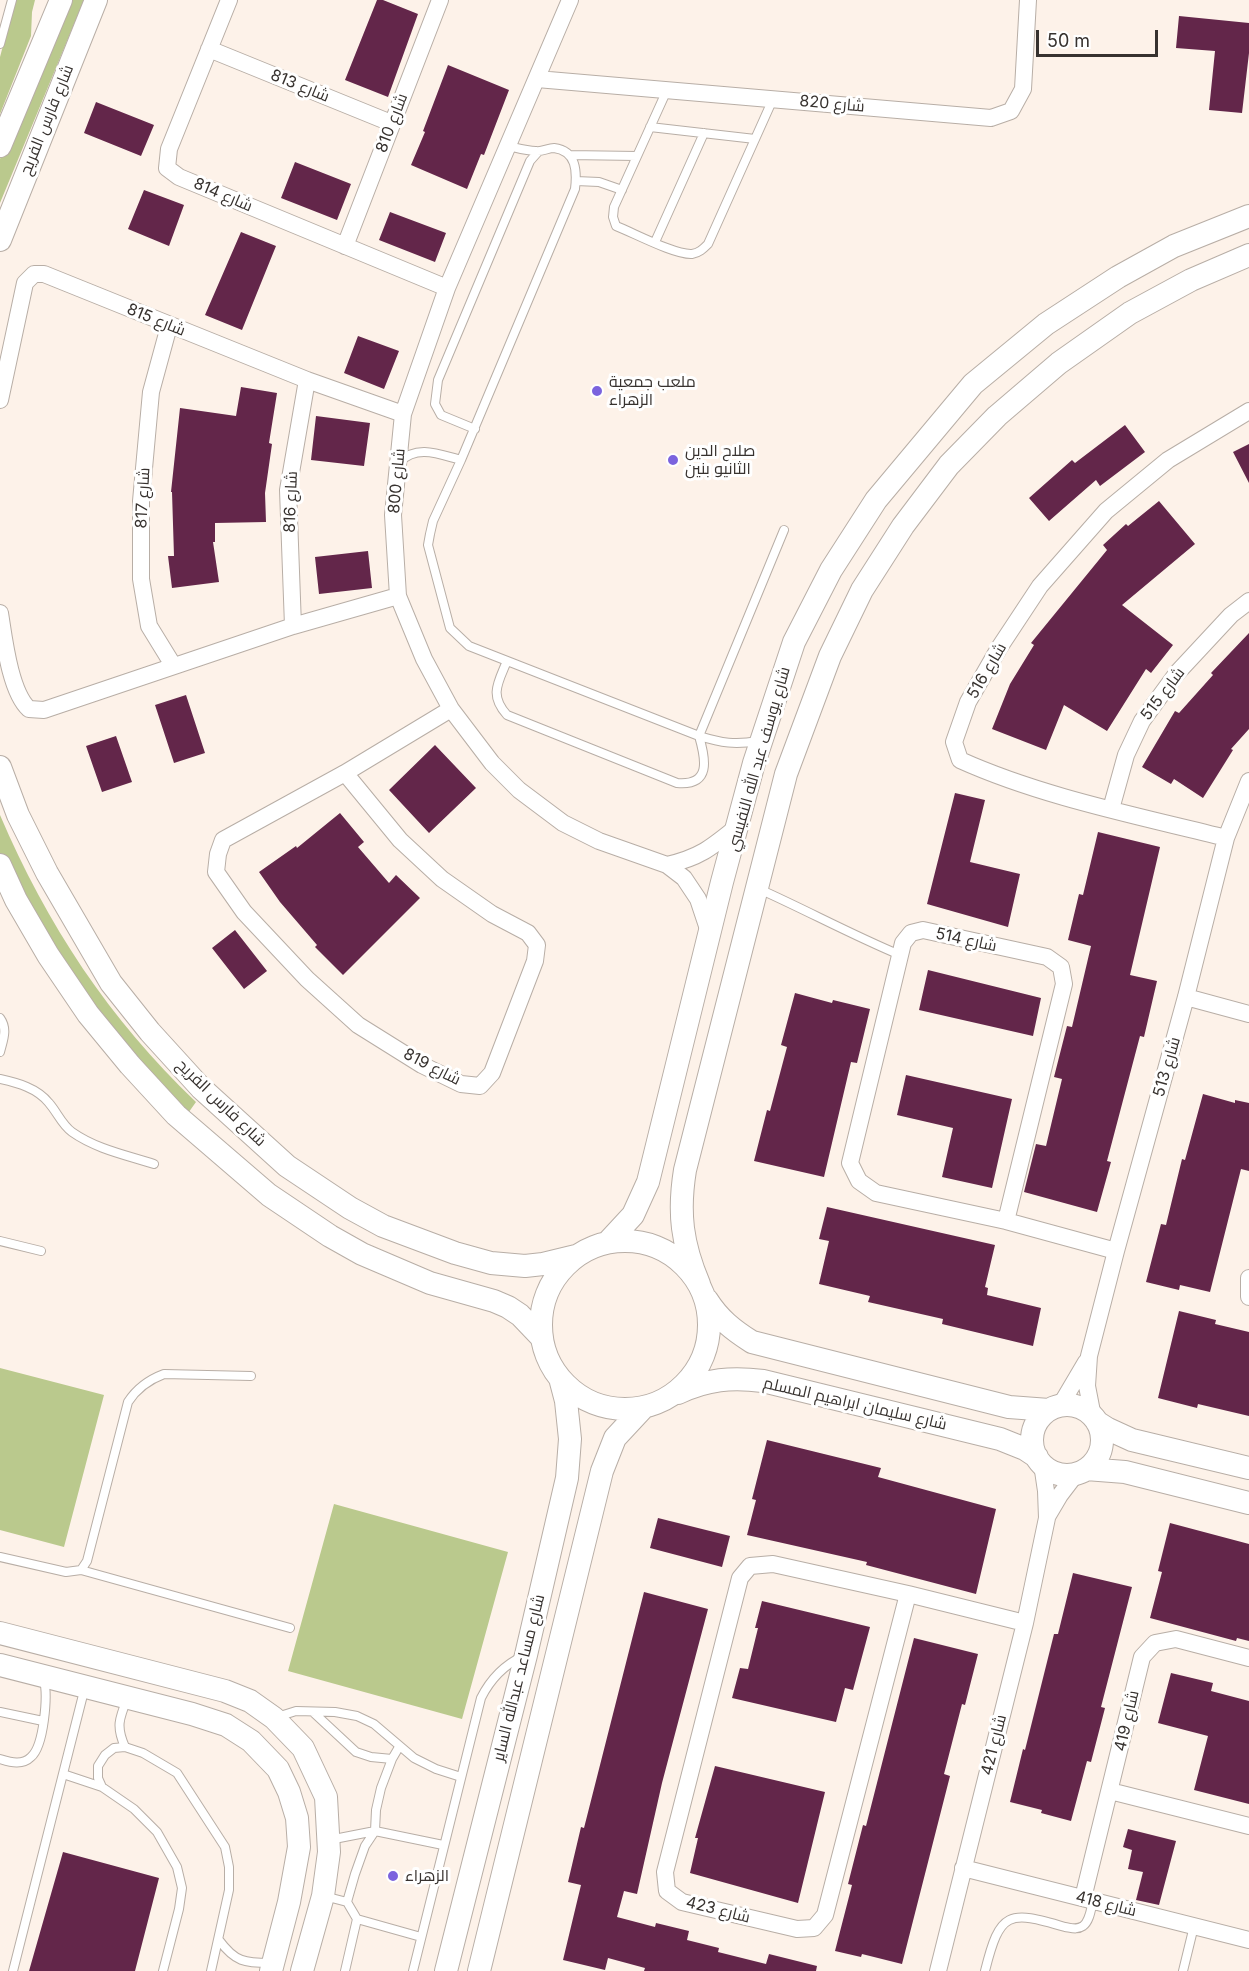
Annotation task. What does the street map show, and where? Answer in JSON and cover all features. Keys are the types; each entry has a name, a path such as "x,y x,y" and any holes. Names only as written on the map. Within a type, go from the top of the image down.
{"street":[{"name":"شارع فارس الفريح","path":"0,146 62,0"},
{"name":"شارع فارس الفريح","path":"0,240 96,0"},
{"name":"شارع 814","path":"229,0 169,149 167,168 180,177 447,288"},
{"name":"شارع 810","path":"345,246 440,0"},
{"name":"شارع 800","path":"570,0 447,288 403,414 393,515 398,596 424,659 450,709 492,763 538,806 563,823 598,841 668,866 684,878 698,899 710,935"},
{"name":"شارع 820","path":"537,79 991,118 1011,111 1023,89 1028,0"},
{"name":"شارع 813","path":"209,49 391,123"},
{"name":"شارع يوسف عبد الله النفيسي","path":"608,1242 633,1215 648,1182 761,741 794,642 831,570 876,500 973,384 1046,324 1118,277 1174,246 1249,216"},
{"name":"شارع يوسف عبد الله النفيسي","path":"702,1291 687,1251 681,1217 685,1170 786,774 830,656 862,590 903,526 949,465 1014,401 1059,363 1130,313 1191,280 1249,255"},
{"name":"شارع 815","path":"0,400 25,283 34,274 44,274 307,380 403,414"},
{"name":"شارع 817","path":"169,326 151,392 141,501 141,568 149,626 173,665"},
{"name":"شارع 816","path":"293,626 288,490 307,380"},
{"name":"شارع 516","path":"1227,838 1111,809 994,775 960,760 954,742 968,702 999,648 1040,586 1106,511 1168,460 1249,411"},
{"path":"0,613 5,646 19,697 29,709 44,710 293,626 398,596"},
{"name":"شارع 515","path":"1111,809 1126,755 1142,721 1185,664 1231,615 1249,601"},
{"name":"شارع 819","path":"345,773 400,840 442,879 492,914 528,933 537,945 535,961 492,1073 480,1086 461,1084 422,1065 358,1025 307,979 244,912 216,872 218,854 223,840 345,773 450,709"},
{"name":"شارع فارس الفريح","path":"0,767 18,816 47,873 111,983 150,1032 201,1088 287,1166 350,1208 383,1226 455,1253 491,1263 525,1266 560,1261 576,1256"},
{"name":"شارع 513","path":"1095,1419 1087,1386 1089,1356 1227,838 1249,781"},
{"path":"668,866 692,859 713,847 738,826"},
{"path":"0,865 16,900 48,955 88,1014 130,1065 176,1115 269,1195 330,1236 371,1258 430,1283 508,1307 520,1315 541,1337"},
{"name":"شارع 514","path":"1006,1221 1064,984 1061,967 1047,957 923,930 910,933 903,943 850,1163 859,1181 876,1193 1006,1221 1116,1251"},
{"path":"1186,997 1249,1014"},
{"path":"635,1241 661,1248 683,1263 702,1291 710,1326 705,1353 692,1377 672,1396 642,1409 612,1410 584,1400 561,1382 548,1361 541,1337 541,1314 547,1291 559,1272 576,1256 591,1247 608,1242 635,1241"},
{"path":"1249,1278 1249,1297"},
{"name":"شارع سليمان ابراهيم المسلم","path":"702,1291 717,1316 733,1331 752,1342 1009,1407 1054,1408"},
{"name":"شارع 513","path":"1054,1408 1076,1381 1089,1356"},
{"path":"846,1401 837,1389 837,1382 840,1375 853,1368"},
{"name":"شارع سليمان ابراهيم المسلم","path":"672,1396 716,1379 740,1378 764,1381 1000,1439 1025,1449 1039,1460"},
{"name":"شارع مساعد عبدالله الساير","path":"446,1971 526,1654 567,1478 570,1439 566,1401 561,1382"},
{"path":"1249,1468 1132,1440 1108,1429 1083,1409 1072,1405 1054,1408 1041,1417 1033,1437 1033,1447 1039,1460 1058,1473 1125,1472 1249,1503"},
{"name":"شارع مساعد عبدالله الساير","path":"479,1971 602,1471 615,1438 642,1409"},
{"path":"1081,1471 1098,1456 1102,1445 1101,1433 1095,1419"},
{"name":"شارع 421","path":"938,1971 1025,1623 1047,1518 1046,1491 1039,1460"},
{"name":"شارع 421","path":"1047,1518 1059,1495 1081,1471"},
{"name":"شارع 423","path":"908,1594 825,1915 814,1928 797,1929 682,1902 667,1891 665,1872 740,1578 750,1566 773,1564 908,1594 1025,1623"},
{"path":"4,1666 18,1656 20,1644 9,1635"},
{"path":"9,1635 225,1691 250,1701 274,1718 303,1748 326,1797 329,1852 323,1896 302,1971"},
{"name":"شارع 419","path":"1088,1899 1110,1791 1142,1657 1155,1643 1176,1639 1249,1658"},
{"path":"4,1666 226,1725 251,1741 278,1769 290,1792 297,1818 299,1847 289,1902 273,1967"},
{"path":"214,1721 209,1712 210,1702 216,1694 225,1691"},
{"path":"1110,1791 1249,1826"},
{"name":"شارع 418","path":"963,1868 1249,1940"}],"lane":[{"path":"0,44 12,0"},
{"path":"667,90 614,207 613,217 616,226 681,253 700,252 708,244 773,99"},
{"path":"650,127 755,139"},
{"path":"655,242 704,133"},
{"path":"508,146 538,152 554,148 569,155 638,156"},
{"path":"475,429 441,415 435,404 438,380 530,161 538,152"},
{"path":"569,155 574,162 575,189 475,429 433,521 428,545 450,628 469,646 699,736 724,743 761,741"},
{"path":"576,181 598,182 622,190"},
{"path":"398,465 404,458 422,451 461,460"},
{"path":"507,661 496,689 497,699 507,715 677,783 689,784 702,774 705,756 699,736 784,530"},
{"path":"758,888 846,932 900,955"},
{"path":"0,1018 5,1024 0,1052"},
{"path":"0,1079 34,1090 48,1101 70,1130 88,1141 108,1150 153,1164"},
{"path":"0,1241 41,1251"},
{"path":"81,1570 87,1561 128,1402 135,1391 151,1379 164,1374 251,1376"},
{"path":"0,1557 66,1572 81,1570 290,1628"},
{"path":"413,1971 481,1698 494,1677 514,1660 526,1654"},
{"path":"0,1759 21,1762 32,1757 38,1746 46,1702 44,1676"},
{"path":"13,1971 86,1687"},
{"path":"125,1747 119,1725 128,1698"},
{"path":"274,1718 296,1711 335,1712 357,1716 374,1724 414,1758 436,1769 461,1777"},
{"path":"0,1712 43,1721"},
{"path":"313,1712 356,1752 371,1757 392,1759"},
{"path":"102,1787 98,1778 98,1766 105,1755 114,1748 125,1747 143,1753 177,1773 225,1846 229,1867 229,1890 211,1971"},
{"path":"345,1971 357,1920 347,1902 365,1846 375,1831 376,1810 381,1788 399,1747"},
{"path":"63,1774 102,1787 134,1809 157,1832 177,1866 182,1888 163,1971"},
{"path":"328,1840 375,1831 444,1845"},
{"path":"323,1896 347,1902"},
{"path":"985,1971 995,1935 1005,1923 1028,1916 1070,1928 1080,1928 1087,1922 1088,1899"},
{"path":"357,1920 421,1937"},
{"path":"1183,1971 1194,1926"},
{"path":"219,1940 227,1951 249,1964 273,1967"}],"green space":[{"path":"15,0 35,0 31,36 0,114 0,57"},
{"path":"65,0 84,0 0,203 0,159"},
{"path":"0,815 38,895 83,969 135,1038 196,1102 186,1116 108,1032 0,860"},
{"path":"0,1368 104,1395 64,1547 0,1530"},
{"path":"334,1504 508,1552 462,1719 288,1671"}],"building":[{"path":"377,0 383,0 418,14 388,97 345,80"},
{"path":"1179,16 1249,23 1249,53 1242,113 1209,110 1215,51 1176,48"},
{"path":"448,65 509,90 484,155 481,154 467,189 411,165"},
{"path":"96,102 154,125 141,156 84,133"},
{"path":"295,162 351,184 337,220 281,198"},
{"path":"144,190 184,205 169,246 128,229"},
{"path":"390,212 446,233 435,262 379,240"},
{"path":"241,232 276,246 242,330 205,315"},
{"path":"358,336 399,351 384,389 344,373"},
{"path":"241,387 277,393 269,443 272,444 265,493 266,522 215,523 215,542 213,542 219,582 172,588 168,556 174,556 171,492 180,408 236,416"},
{"path":"316,416 370,423 364,466 311,460"},
{"path":"1125,425 1145,452 1100,486 1096,480 1049,521 1029,498 1072,460 1075,463"},
{"path":"1249,444 1249,483 1233,452"},
{"path":"1159,501 1195,544 1122,605 1173,645 1151,673 1146,669 1107,731 1064,705 1046,750 992,729 1010,684 1034,645 1031,643 1107,550 1103,545 1126,524 1128,526"},
{"path":"368,551 372,588 319,594 315,557"},
{"path":"1249,633 1249,729 1231,749 1233,750 1203,798 1174,779 1171,784 1142,767 1175,711 1179,713 1213,675 1211,673"},
{"path":"186,695 205,753 174,763 155,705"},
{"path":"116,736 132,782 102,792 86,746"},
{"path":"435,745 476,788 429,833 389,790"},
{"path":"955,793 985,800 970,862 1020,874 1008,927 927,904"},
{"path":"340,813 364,842 358,847 389,883 396,875 420,898 343,975 315,947 317,945 280,902 259,872 296,846 297,848"},
{"path":"1098,832 1160,847 1130,975 1157,981 1144,1037 1140,1036 1107,1161 1111,1162 1097,1212 1024,1192 1036,1144 1046,1146 1062,1079 1054,1077 1067,1026 1072,1027 1091,946 1068,940 1079,894 1083,895"},
{"path":"235,930 267,971 244,989 212,948"},
{"path":"928,970 1041,998 1033,1036 919,1010"},
{"path":"795,993 832,1003 833,1000 870,1009 857,1063 851,1062 824,1177 754,1161 787,1047 781,1045"},
{"path":"906,1075 1012,1099 992,1188 942,1177 953,1128 897,1115"},
{"path":"1203,1094 1235,1103 1235,1100 1249,1103 1249,1171 1241,1169 1210,1292 1180,1285 1179,1290 1146,1282 1161,1224 1166,1225 1182,1159 1185,1160"},
{"path":"827,1207 995,1245 985,1287 988,1288 987,1295 1041,1308 1033,1346 942,1324 943,1319 868,1302 870,1296 819,1284 829,1241 819,1239"},
{"path":"1179,1311 1216,1320 1215,1324 1249,1332 1249,1416 1198,1404 1197,1408 1158,1398"},
{"path":"767,1440 881,1468 878,1477 996,1509 976,1594 866,1565 867,1562 747,1535 756,1500 752,1499"},
{"path":"658,1518 730,1536 722,1567 650,1548"},
{"path":"1170,1523 1249,1544 1249,1641 1237,1638 1236,1641 1150,1618 1162,1572 1158,1571"},
{"path":"1073,1573 1132,1587 1101,1707 1105,1708 1091,1762 1087,1761 1071,1821 1041,1813 1042,1810 1010,1802 1054,1634 1058,1634"},
{"path":"644,1592 708,1609 662,1783 637,1894 624,1891 617,1917 655,1927 656,1923 689,1931 687,1940 719,1948 718,1952 766,1964 769,1954 817,1966 816,1971 644,1971 645,1968 608,1958 605,1970 563,1960 581,1885 568,1882"},
{"path":"762,1601 870,1627 853,1690 845,1688 836,1722 732,1698 740,1668 748,1669"},
{"path":"914,1638 978,1654 944,1774 950,1776 902,1964 862,1954 861,1957 835,1951 852,1885 848,1884 863,1825 866,1826"},
{"path":"1171,1673 1213,1683 1211,1691 1249,1701 1249,1804 1194,1790 1208,1736 1158,1723"},
{"path":"715,1766 825,1792 798,1903 690,1873 698,1838 695,1838"},
{"path":"1128,1829 1176,1841 1159,1905 1136,1900 1143,1872 1128,1869 1132,1850 1123,1847"},
{"path":"63,1852 159,1878 135,1971 29,1971"}],"place":[{"name":"ملعب جمعية الزهراء","path":"597,391"},
{"name":"صلاح الدين الثانيو بنين","path":"673,460"},
{"name":"الزهراء","path":"393,1876"}]}
